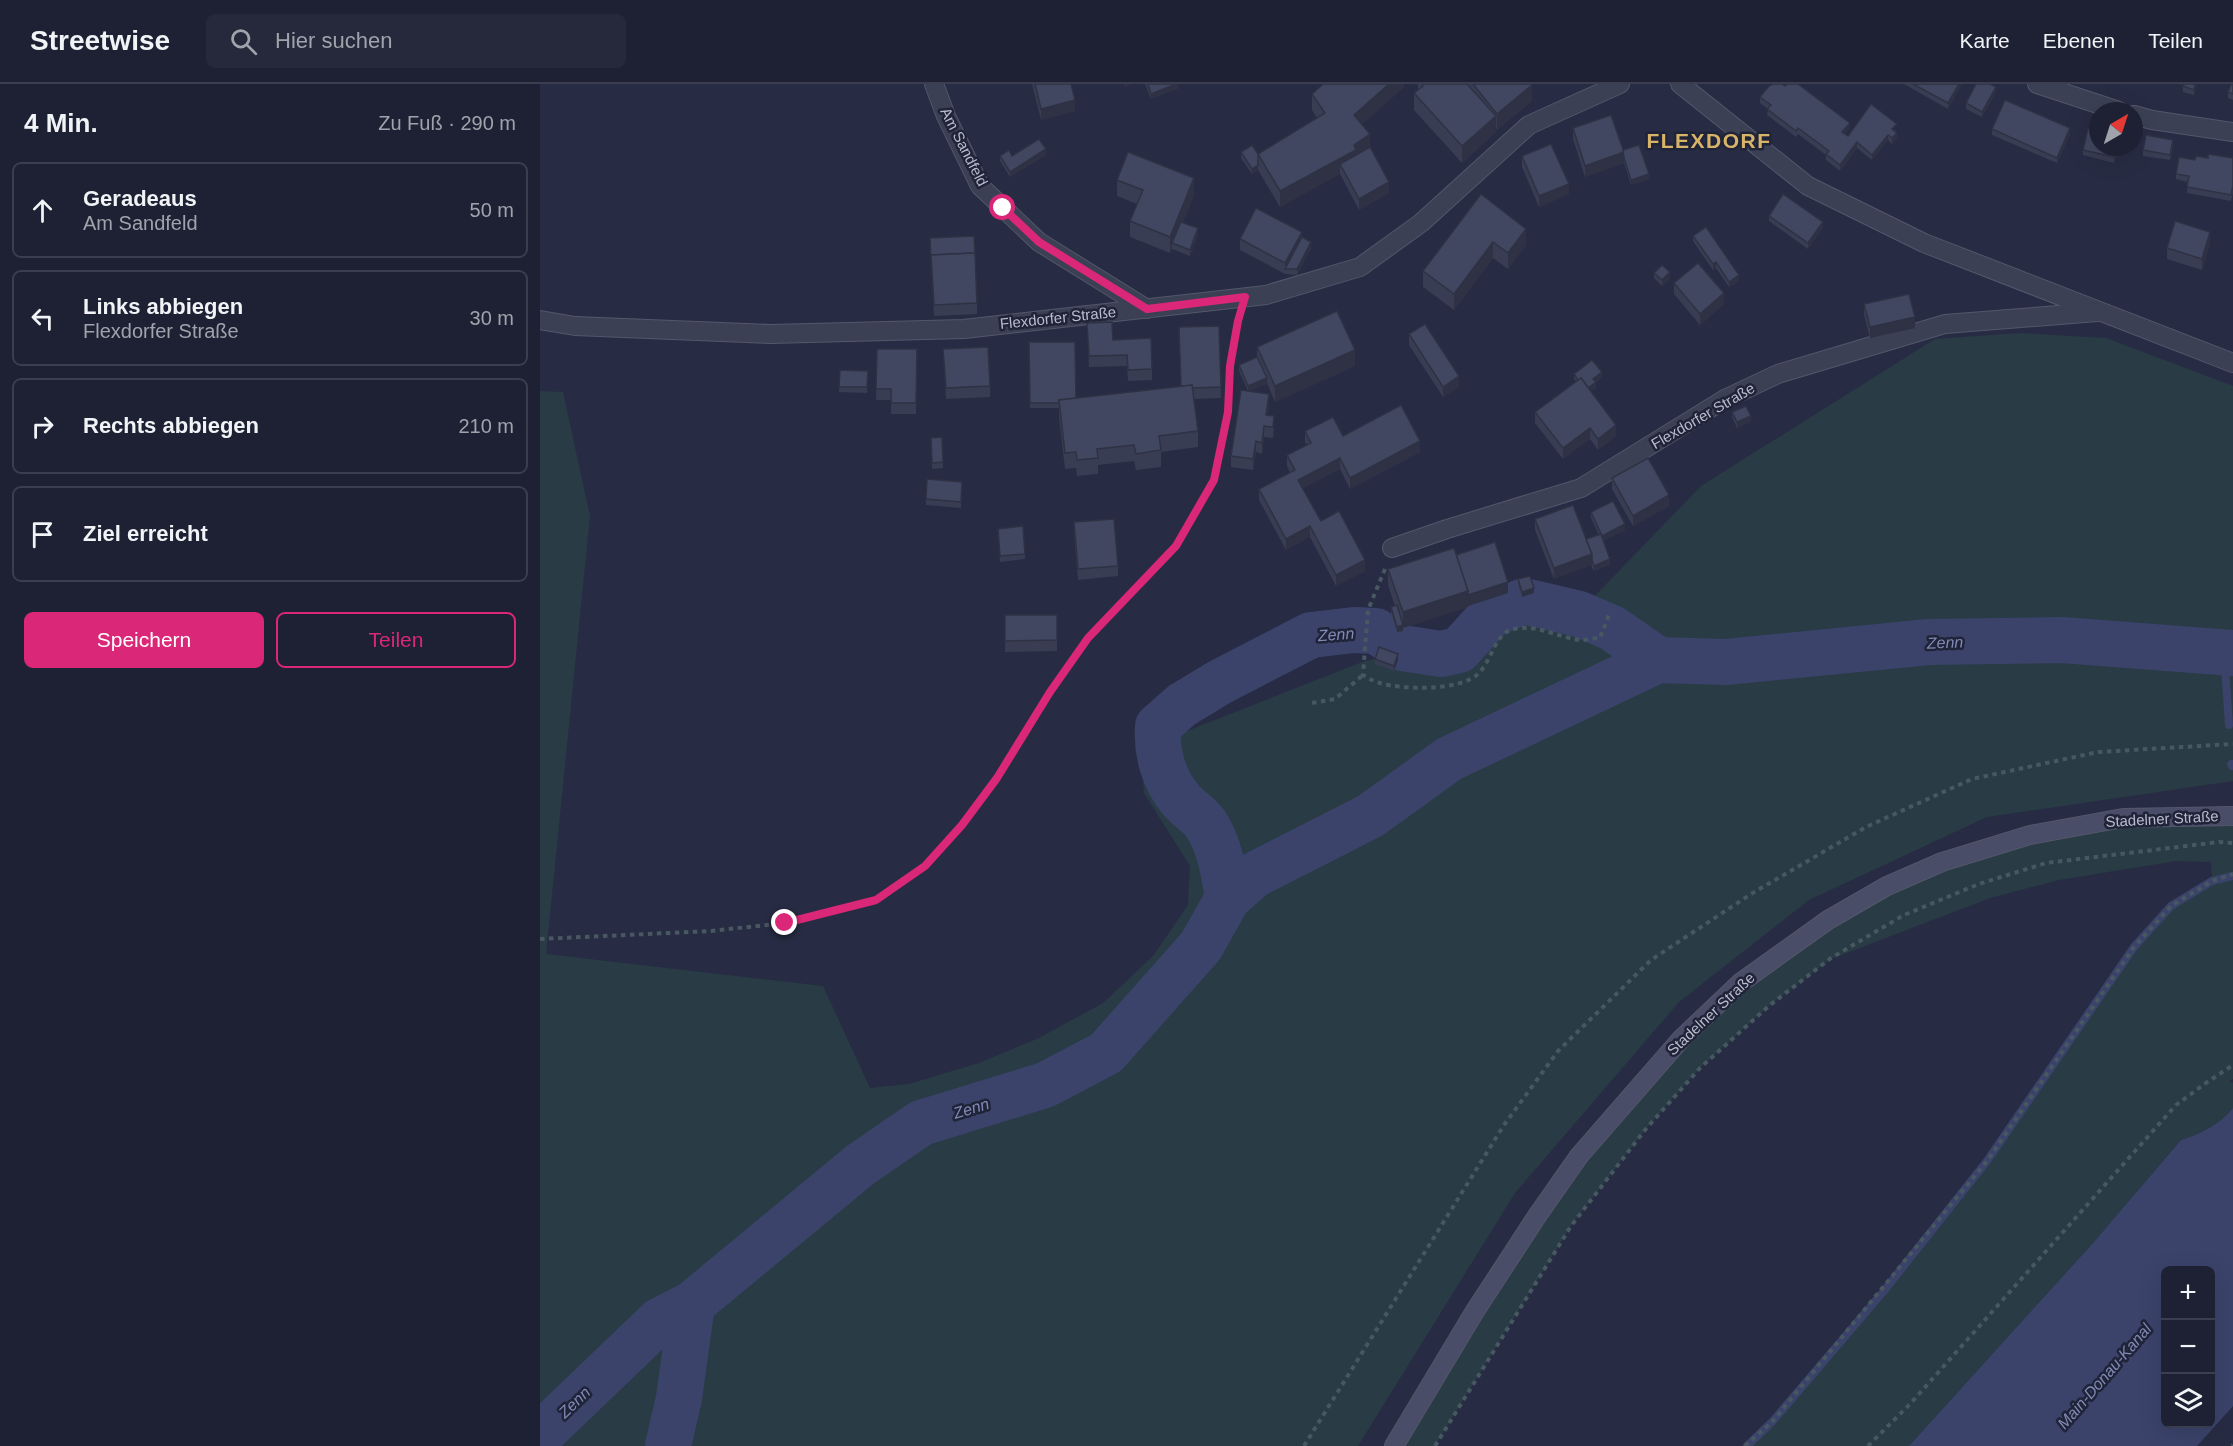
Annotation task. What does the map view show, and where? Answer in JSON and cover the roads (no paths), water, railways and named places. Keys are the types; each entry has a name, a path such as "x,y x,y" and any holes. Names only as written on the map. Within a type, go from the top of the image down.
{"main road":[{"name":"Stadelner Straße","path":"1394,1446 1475,1311 1579,1156 1681,1039 1740,982 1828,920 1887,886 1942,862 2030,835 2123,818 2233,816"}],"street":[{"name":"Am Sandfeld","path":"934,84 946,116 980,186 1039,242 1147,309"},
{"name":"Flexdorfer Straße","path":"540,320 575,326 771,334 964,329 1266,295 1360,267 1421,223 1529,125 1620,84"},
{"name":"Flexdorfer Straße","path":"1680,84 1808,186 1924,243 2233,363"},
{"path":"2037,84 2092,102"},
{"path":"2143,118 2233,132"},
{"name":"Flexdorfer Straße","path":"1392,548 1581,488 1725,399 1778,374 1945,324 2097,312"}],"water":[{"name":"Main-Donau-Kanal","path":"2233,1108 2233,1406 2215,1426 2215,1266 2161,1266 2161,1428 2213,1428 2197,1446 1909,1446 2093,1243 2181,1140 2210,1128"}],"waterway":[{"name":"Zenn","path":"1228,898 1221,859 1214,840 1203,820 1184,803 1170,784 1162,766 1158,746 1158,726 1182,705 1220,682 1311,635 1354,630 1376,631 1402,648 1441,654 1459,650 1492,614 1524,601 1579,614 1612,628 1658,660"},
{"name":"Zenn","path":"540,1435 659,1321 692,1304 860,1165 921,1123 1045,1085 1106,1053 1201,946 1228,898 1254,875 1370,816 1449,759 1658,660 1726,662 1929,642 2062,640 2233,653"},
{"path":"2224,653 2229,725"},
{"path":"1747,1446 1772,1422 1883,1292 1987,1161 2134,947 2171,906 2212,881 2233,876"},
{"name":"Zenn","path":"668,1446 679,1398 692,1304"}],"district":[{"name":"FLEXDORF","path":"1709,141"}]}
